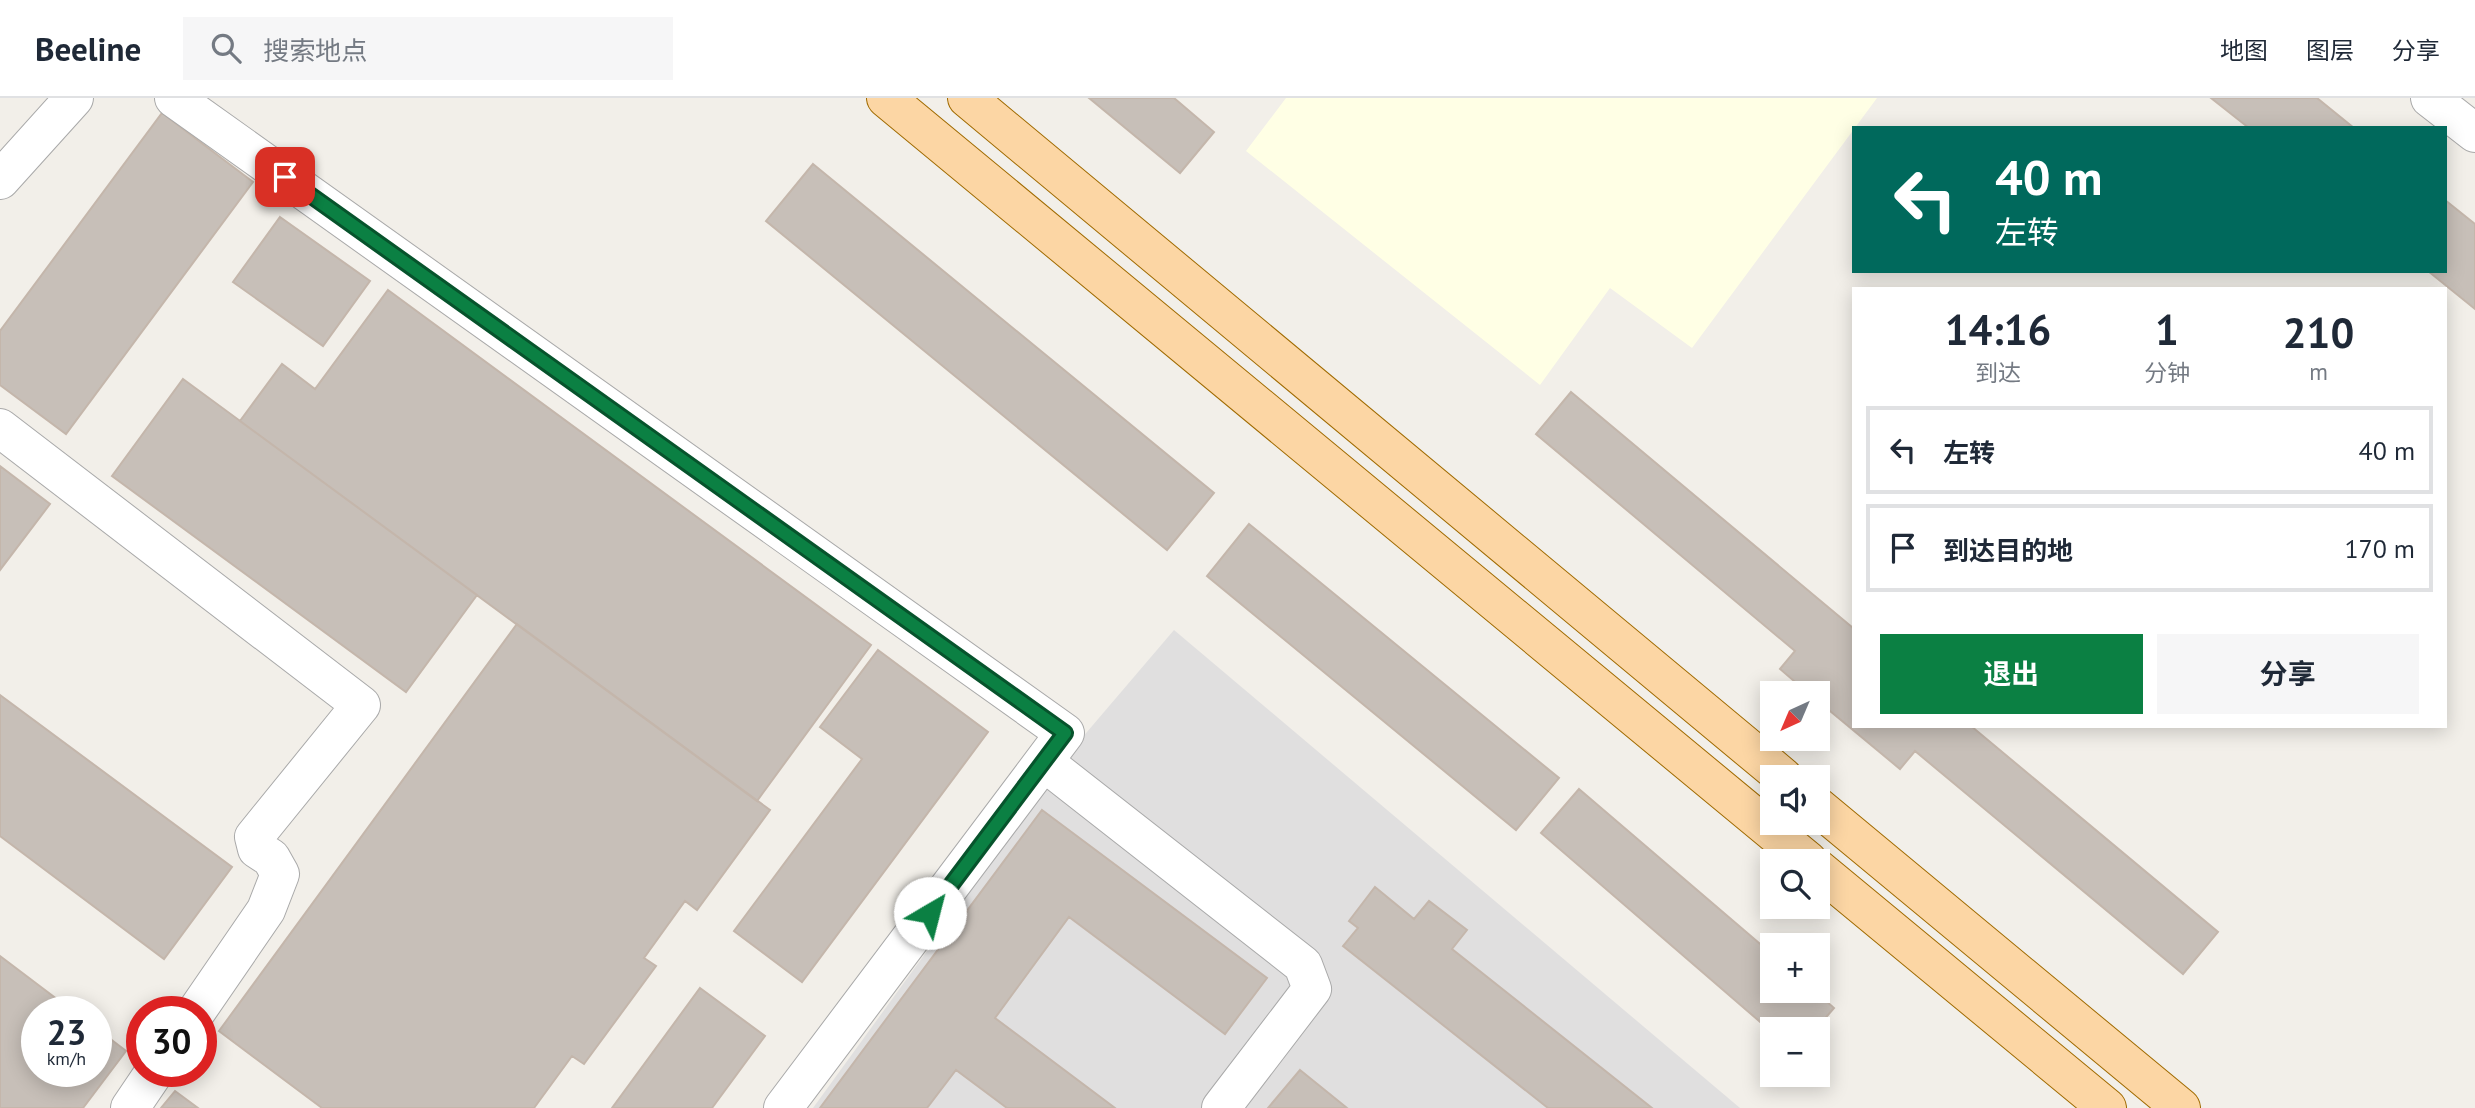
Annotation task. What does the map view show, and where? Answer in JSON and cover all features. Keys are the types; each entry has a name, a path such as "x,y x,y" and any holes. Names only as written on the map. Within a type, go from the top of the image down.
{"main road":[{"path":"886,98 1793,849"},
{"path":"967,98 1769,765"},
{"path":"1830,817 2180,1108"},
{"path":"1830,879 2107,1108"}],"street":[{"path":"0,180 74,98"},
{"path":"174,98 1065,733 783,1108"},
{"path":"2430,98 2475,133"},
{"path":"0,428 361,705 254,837 257,849 271,859 280,874 266,910 207,996"},
{"path":"1044,762 1303,965 1312,989 1221,1108"},
{"path":"130,1108 144,1087"}],"shaded area":[{"path":"1286,98 1877,98 1856,126 1852,126 1852,132 1692,348 1610,288 1540,385 1246,151"},
{"path":"1174,630 1740,1108 813,1108 1081,739"}],"building":[{"path":"1089,98 1174,98 1214,132 1180,173"},
{"path":"2211,98 2317,98 2352,126 2246,126"},
{"path":"162,113 253,182 66,434 0,385 0,331"},
{"path":"813,164 1214,493 1167,550 766,221"},
{"path":"2447,202 2475,224 2475,309 2430,273 2447,273"},
{"path":"280,217 370,281 323,346 233,282"},
{"path":"388,290 871,645 757,801 240,421 282,364 315,389"},
{"path":"183,379 477,595 406,692 112,476"},
{"path":"1571,392 1852,627 1852,728 1973,728 2218,932 2183,974 1915,751 1900,769 1830,711 1830,681 1794,681 1780,669 1795,651 1536,434"},
{"path":"0,466 50,504 0,570"},
{"path":"1249,524 1559,778 1516,830 1207,576"},
{"path":"517,624 770,810 697,910 685,901 644,958 656,966 584,1064 572,1056 534,1108 322,1108 219,1031"},
{"path":"878,650 988,732 802,982 734,931 862,759 820,727"},
{"path":"0,695 232,867 164,959 0,836"},
{"path":"1579,789 1760,944 1760,1003 1828,1003 1834,1008 1826,1017 1760,1017 1760,1022 1541,833"},
{"path":"1042,810 1267,978 1225,1034 1069,917 995,1018 1115,1108 1007,1108 956,1070 927,1108 820,1108"},
{"path":"1375,887 1414,919 1429,901 1467,930 1452,949 1652,1108 1548,1108 1343,946 1358,928 1349,921"},
{"path":"0,956 53,996 21,996 21,1087 99,1087 83,1108 0,1108"},
{"path":"700,988 765,1036 712,1108 612,1108"},
{"path":"112,1040 126,1051 112,1070"},
{"path":"1300,1070 1347,1108 1268,1108"},
{"path":"175,1091 198,1108 161,1108"}],"route":[{"path":"285,177 1065,733 930,913"}]}
